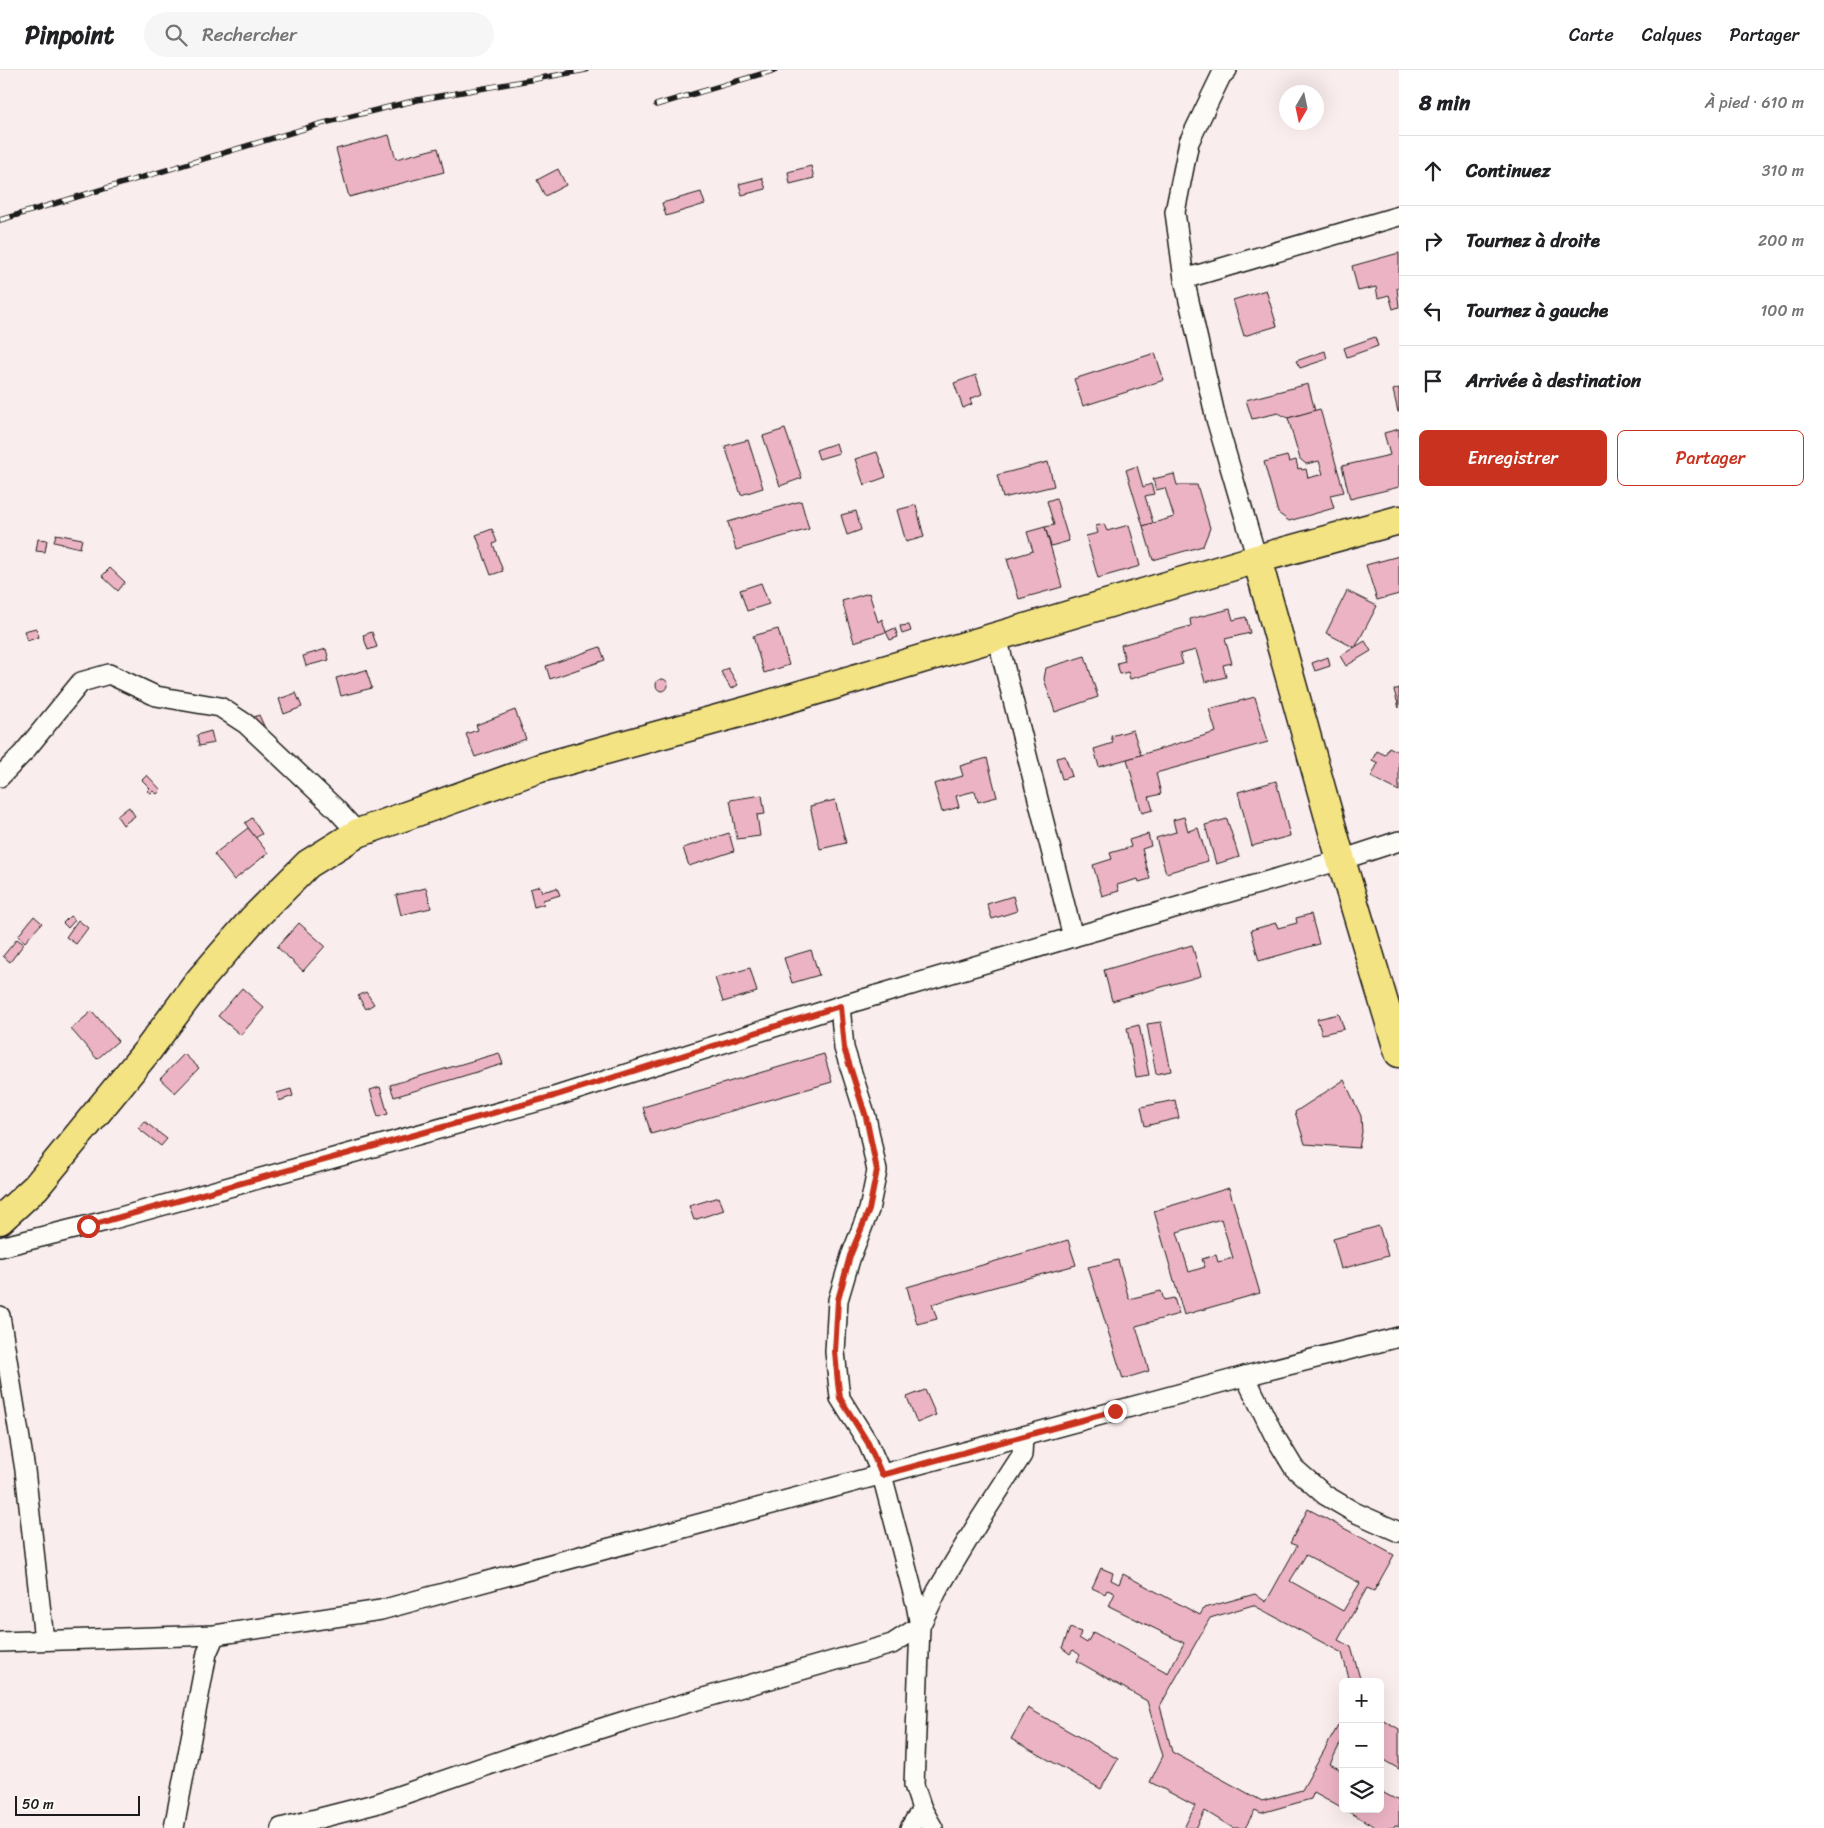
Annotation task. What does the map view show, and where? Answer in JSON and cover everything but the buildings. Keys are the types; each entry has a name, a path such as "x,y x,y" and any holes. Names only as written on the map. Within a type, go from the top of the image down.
{"main road":[{"path":"0,1220 36,1187 148,1050 200,980 253,919 308,864 358,833 540,768 740,712 1257,559 1399,520"},
{"path":"1257,559 1341,860 1399,1053"}],"street":[{"path":"1227,70 1221,76 1190,142 1175,212 1184,279 1216,419 1257,559"},
{"path":"1184,279 1399,216"},
{"path":"997,637 1073,937"},
{"path":"0,777 24,752 81,682 109,674 156,696 220,707 246,724 358,833"},
{"path":"0,1247 106,1221 545,1099 840,1006 1399,842"},
{"path":"840,1006 844,1048 866,1117 877,1170 869,1210 850,1256 838,1300 835,1352 840,1398 868,1443 882,1475 916,1604 920,1626 914,1785 922,1809 933,1828"},
{"path":"0,1316 25,1470 44,1640"},
{"path":"0,1642 215,1636 381,1610 1245,1376 1399,1337"},
{"path":"1245,1376 1274,1435 1294,1468 1325,1495 1354,1512 1399,1532"},
{"path":"281,1828 375,1804 535,1749 892,1644 920,1626 937,1591 1022,1455 1023,1436"},
{"path":"174,1828 207,1652 215,1636"},
{"path":"910,1828 922,1809"}],"railway":[{"path":"0,220 320,124 417,100 586,70"},
{"path":"656,105 775,70"}],"route":[{"path":"88,1226 554,1096 840,1006 844,1048 866,1117 877,1170 869,1210 850,1256 838,1300 835,1352 840,1398 868,1443 882,1475 1115,1411"}]}
